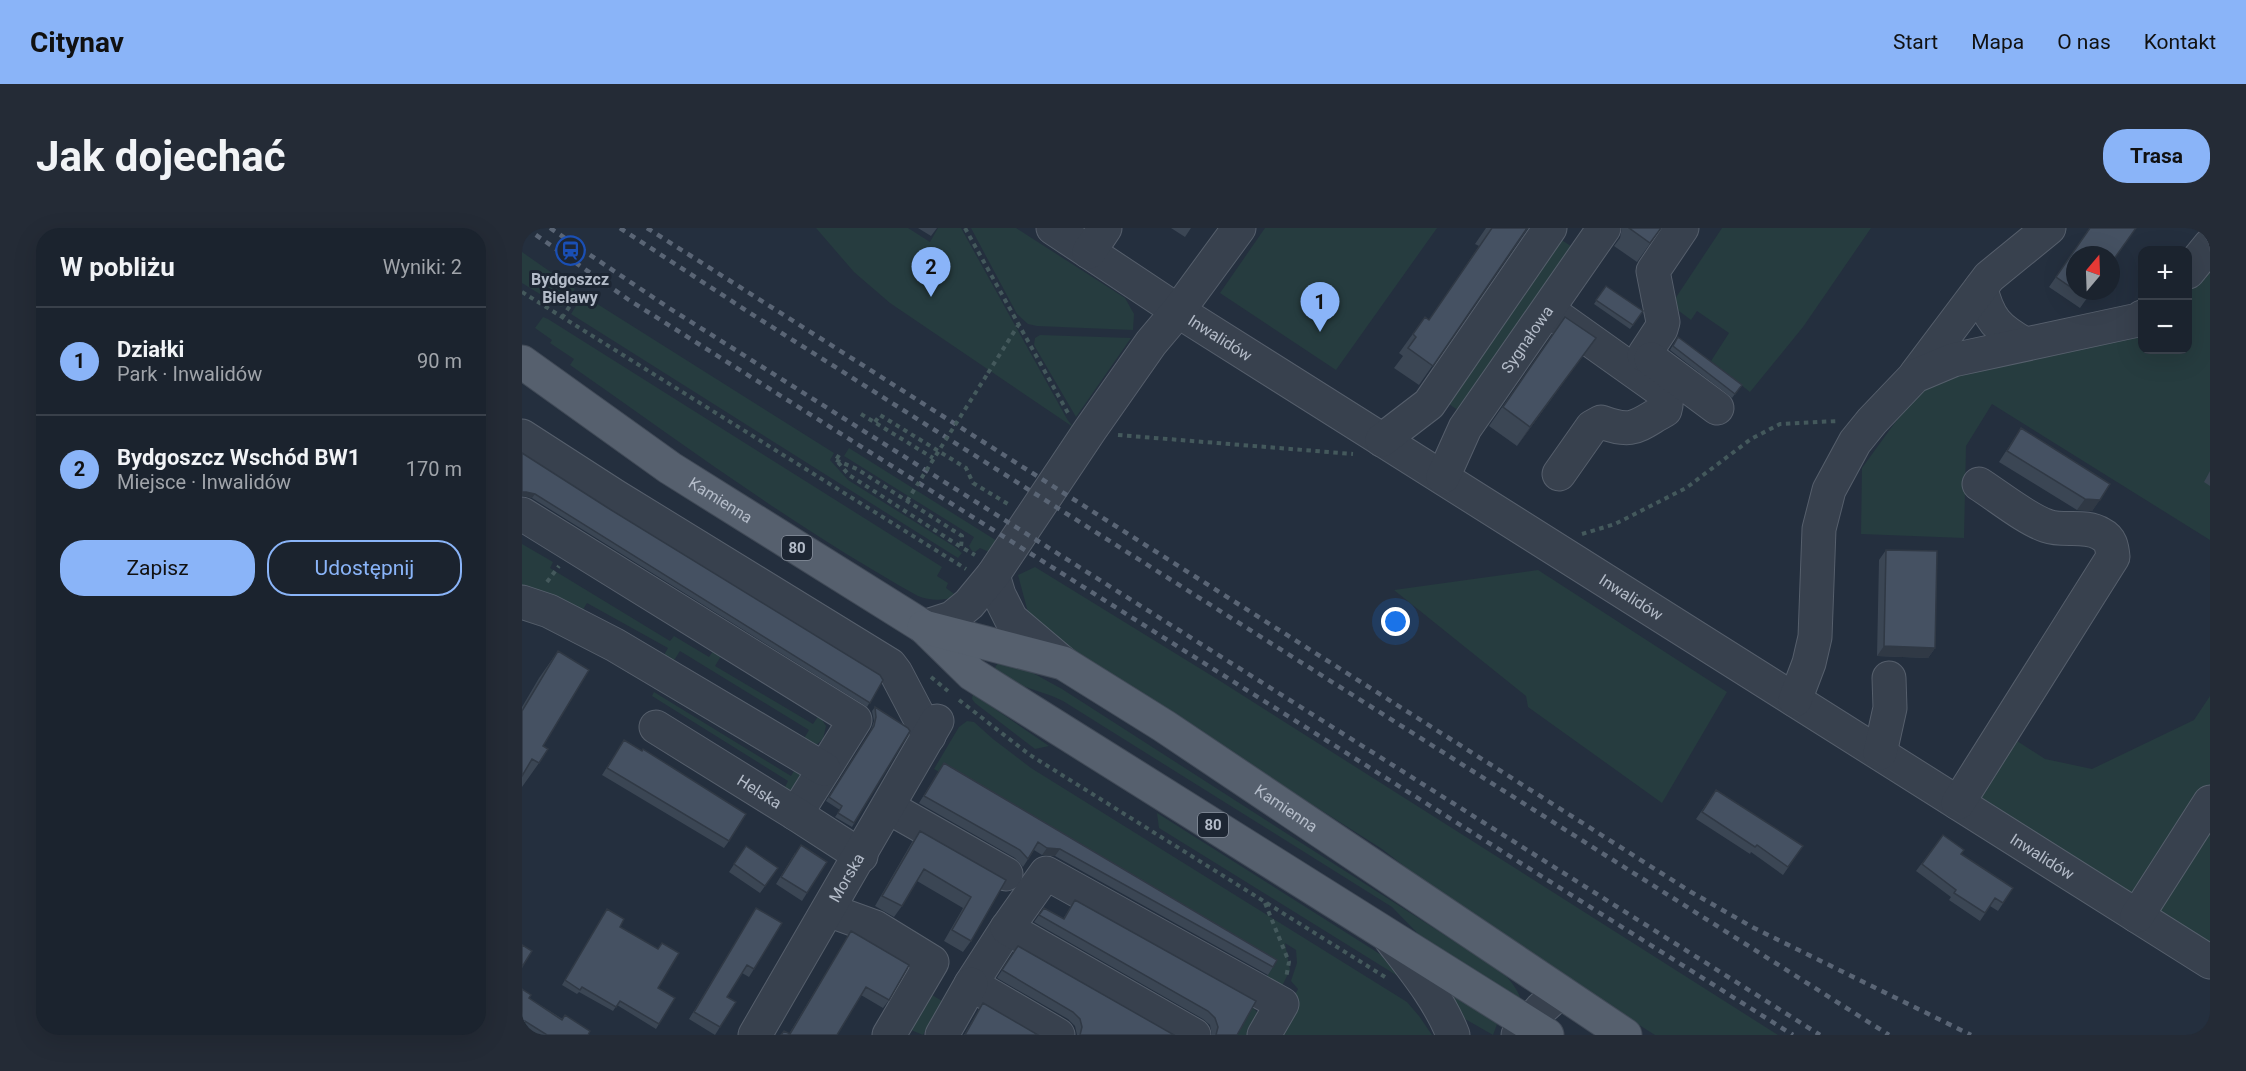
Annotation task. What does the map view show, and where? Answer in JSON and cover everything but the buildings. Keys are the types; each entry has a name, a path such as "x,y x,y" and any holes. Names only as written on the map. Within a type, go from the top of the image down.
{"main road":[{"name":"Kamienna","path":"522,362 670,468 924,627 972,674 1387,934 1536,1032"},
{"name":"Kamienna","path":"924,627 1064,663 1164,726 1625,1035"}],"street":[{"name":"Inwalidów","path":"1053,228 1097,240 1178,311 1369,447 1443,477 2210,962"},
{"path":"924,627 951,618 969,604 982,566 1085,437 1151,343 1178,311 1239,228"},
{"path":"1369,447 1430,404 1550,228"},
{"name":"Sygnałowa","path":"1443,477 1466,428 1596,240 1555,228"},
{"path":"1644,355 1663,322 1653,271 1682,228"},
{"path":"1795,700 1809,663 1815,637 1820,529 1829,490 1846,456 1872,421 1915,376 1989,277 2049,228"},
{"path":"2192,266 2210,245"},
{"path":"1981,288 1985,306 1993,321 2008,334 2025,344"},
{"path":"1554,301 1644,355 1717,408"},
{"path":"1554,301 1659,389 1666,396 1667,403 1665,410 1634,428 1625,429 1601,422 1592,427 1559,474"},
{"path":"1915,376 1953,360 2138,320"},
{"path":"1430,404 1466,428"},
{"path":"522,436 615,496 890,665 940,718"},
{"path":"1958,802 2113,557 2112,545 2108,538 2099,532 2086,529 2055,528 2039,523 1979,484"},
{"path":"522,514 855,720 796,814"},
{"path":"982,566 1011,619 1064,663"},
{"path":"522,602 549,611 615,645 824,769"},
{"path":"1880,753 1890,708 1889,678"},
{"name":"Morska","path":"755,1035 940,718"},
{"name":"Helska","path":"656,727 861,856"},
{"path":"2137,916 2210,802"},
{"path":"888,807 1006,874"},
{"path":"942,1035 971,984 1046,873 1282,1004 1264,1035"},
{"path":"828,910 875,927 932,962 889,1035"},
{"path":"1007,928 1194,1035"},
{"path":"1387,934 1421,978 1444,1014 1453,1035"},
{"path":"971,984 1058,1035"},
{"path":"1536,1032 1560,992"}],"path":[{"path":"965,228 1017,327 1071,418"},
{"path":"522,292 966,569 982,566"},
{"path":"562,318 579,292"},
{"path":"906,501 1017,327"},
{"path":"861,414 933,458"},
{"path":"875,422 880,415 966,468 974,483 1015,509"},
{"path":"1574,536 1615,524 1686,488 1751,439 1780,424 1872,421"},
{"path":"1108,434 1369,447"},
{"path":"836,460 839,455"},
{"path":"836,460 849,476 961,547 982,566"},
{"path":"836,460 857,469 962,536 961,547"},
{"path":"940,718 1030,755 1393,982"},
{"path":"1264,903 1289,962 1282,1004"}],"green space":[{"path":"816,228 908,228 930,242 938,228 961,228 1073,427 890,303 854,272"},
{"path":"971,228 1016,228 1125,298 1134,314 1133,330 1028,324 1017,314"},
{"path":"1265,228 1437,228 1336,370 1220,293"},
{"path":"1722,228 1871,228 1803,327 1750,392 1711,361 1729,333 1697,311 1691,320 1671,305"},
{"path":"1554,235 1580,252 1465,415 1440,398"},
{"path":"522,252 575,289 565,305 561,307 522,283"},
{"path":"2210,256 2210,540 1992,404 1966,446 1964,538 1861,534 1862,468 1915,395 1951,378 1949,371 2138,330 2138,354 2192,354 2192,277"},
{"path":"583,295 834,453 830,460 848,480 962,553 958,558 571,314"},
{"path":"543,317 942,567 937,576 948,583 946,588 957,596 938,600 918,596 784,514 570,365 574,359 550,343 552,340 535,328"},
{"path":"1040,335 1131,338 1076,417 1034,345 1035,338"},
{"path":"849,448 997,541 989,552 980,548 975,552 972,551 969,546 974,537 844,456"},
{"path":"522,544 553,562 550,568 670,641 674,636 709,657 713,651 721,656 715,666 813,724 819,715 826,726 823,739 815,746 802,742 809,730 680,651 671,665 660,662 668,648 587,603 579,616 522,594"},
{"path":"1035,567 1217,679 1778,1035 1655,1035 1476,922 1382,849 1027,623 1029,616 1018,575"},
{"path":"1538,570 1727,692 1662,803 1528,707 1526,696 1394,590"},
{"path":"1002,656 1062,689 1496,968 1512,984 1523,1004 1429,945 1392,907 1063,701 1014,683 993,671"},
{"path":"654,692 791,776 798,764 803,773 796,791 782,793 788,781 652,696"},
{"path":"973,694 1049,746 1035,749 975,703 972,699"},
{"path":"2210,696 2210,943 1982,798 1980,794 2011,737 2045,759 2092,769 2194,720"},
{"path":"967,721 974,722 1031,768 1407,1002 1432,1035 1274,1035 1298,989 1291,981 1297,963 1296,950 1285,943 1290,970 1282,986 1263,984 1271,968 934,769 959,727"},
{"path":"1157,813 1387,959 1417,988 1159,828"},
{"path":"1438,982 1499,1019 1493,1035 1453,1012"},
{"path":"932,995 942,1001 923,1035 911,1030"},
{"path":"1252,1007 1262,1017 1259,1035 1236,1035"}],"railway":[{"path":"526,228 629,300 1793,1035"},
{"path":"550,228 669,308 1820,1035"},
{"path":"620,228 750,313 1889,1035"},
{"path":"647,228 1691,892 1754,928 1971,1035"}],"place":[{"name":"Bydgoszcz Bielawy","path":"570,251"},
{"name":"Bydgoszcz Wschód BW1","path":"931,297"},
{"name":"Działki","path":"1320,332"}]}
